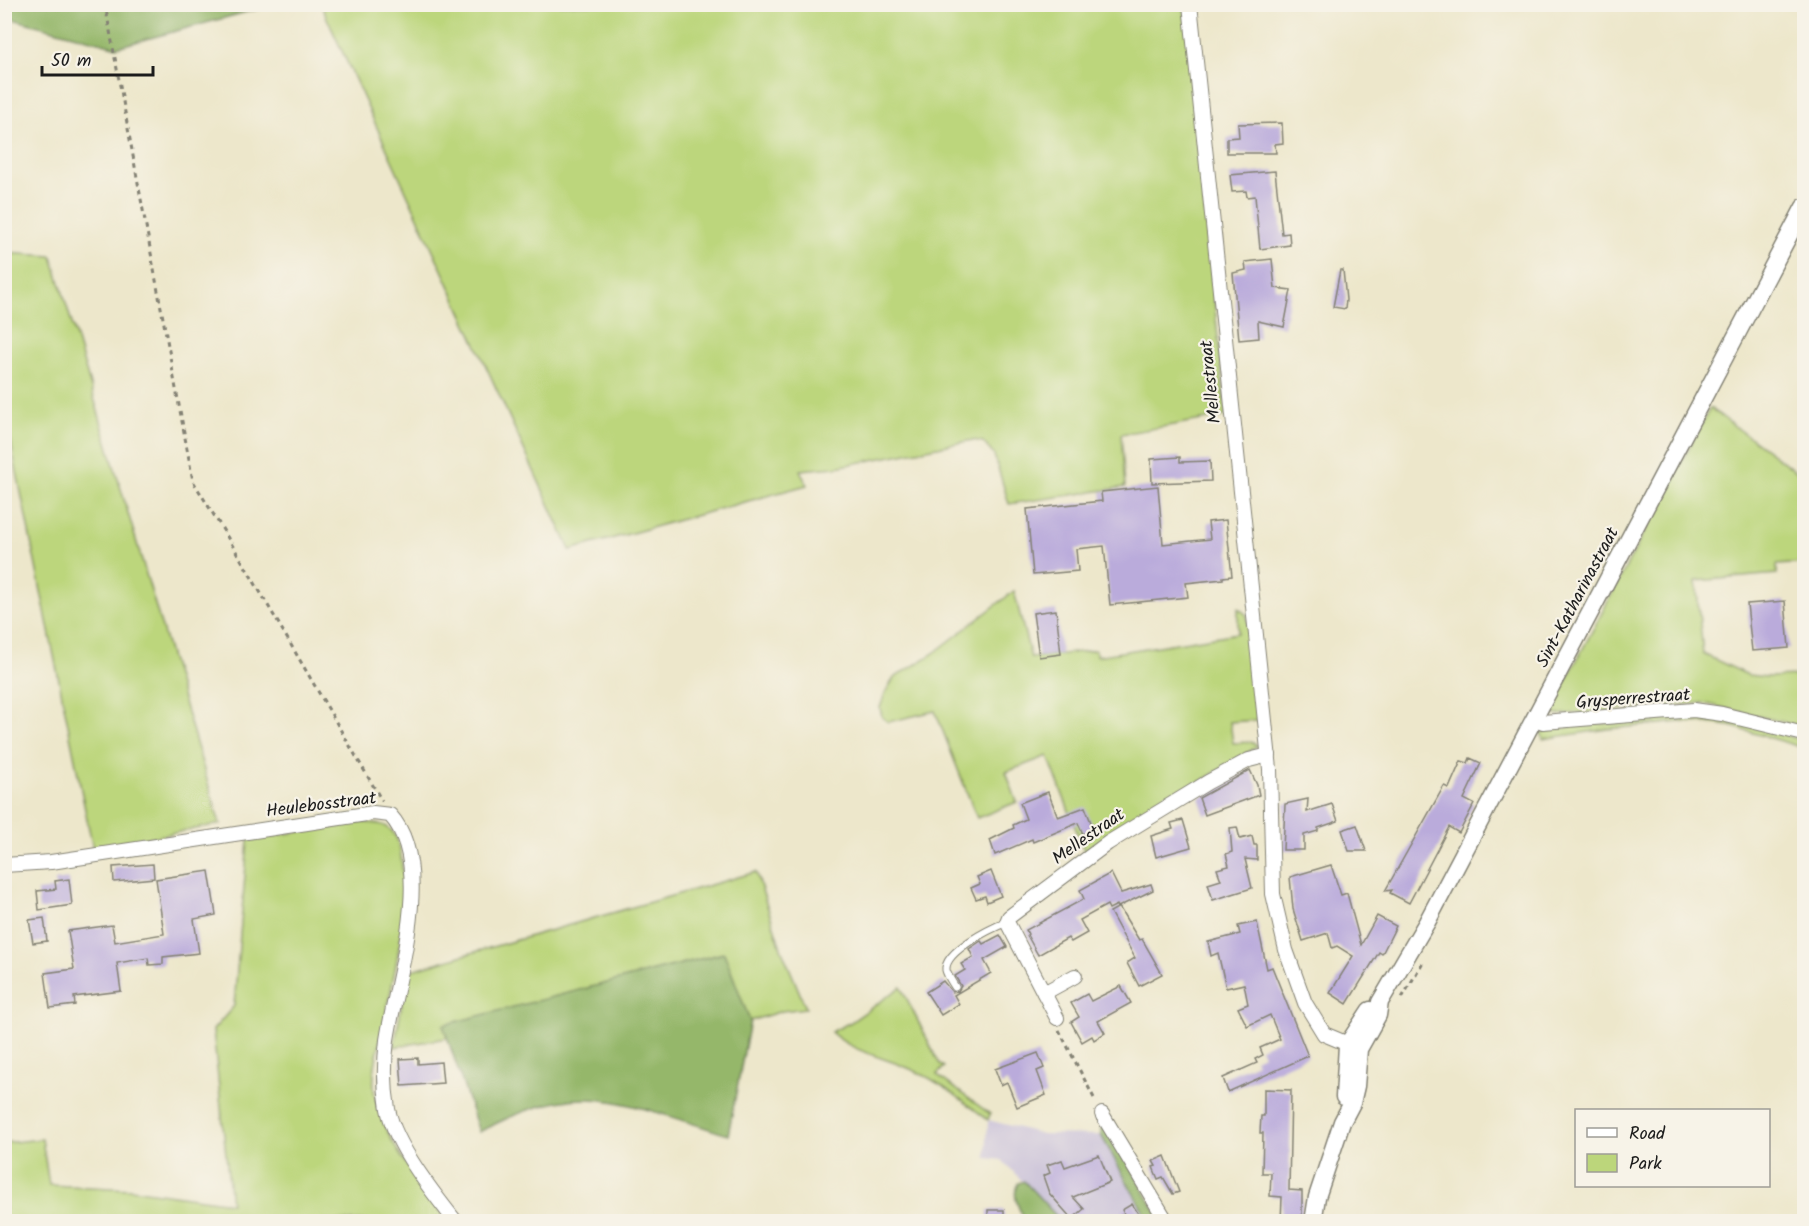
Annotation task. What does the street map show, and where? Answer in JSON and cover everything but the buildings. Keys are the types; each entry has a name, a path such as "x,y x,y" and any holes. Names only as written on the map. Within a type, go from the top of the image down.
{"street":[{"name":"Mellestraat","path":"1190,4 1269,755 1273,894 1286,950 1305,1003 1324,1034 1353,1047"},
{"name":"Sint-Katharinastraat","path":"1353,1047 1369,1011 1380,1002 1416,941 1804,207"},
{"name":"Grysperrestraat","path":"1535,718 1543,722 1694,710 1722,714 1804,734"},
{"name":"Mellestraat","path":"1007,922 1009,916 1108,843 1208,782 1249,760 1269,755"},
{"name":"Heulebosstraat","path":"4,864 51,862 373,813 390,815 398,823 405,838 409,853 411,891 402,970 387,1042 384,1085 388,1112 397,1135 434,1194 456,1221"},
{"path":"1007,922 1058,1018"},
{"path":"1044,993 1075,976"},
{"path":"1313,1221 1317,1197 1342,1122 1353,1047"},
{"path":"1102,1114 1167,1221"}],"lane":[{"path":"955,987 946,970 948,959 956,951 995,926 1007,922"}],"path":[{"path":"105,4 193,481 390,815"},
{"path":"1400,1001 1427,954"},
{"path":"1058,1018 1056,1023 1102,1114"}],"shaded area":[{"path":"988,1120 1042,1134 1101,1135 1146,1217 1144,1221 1061,1221 1002,1160 986,1158"}],"green space":[{"path":"4,5 273,5 117,47 5,17"},
{"path":"321,5 1184,5 1226,416 1121,434 1125,487 1009,504 994,455 983,442 973,440 836,467 800,470 807,485 570,550"},
{"path":"4,253 52,256 220,824 93,849 5,413"},
{"path":"1710,408 1804,477 1804,563 1777,565 1777,574 1696,581 1703,654 1748,675 1804,676 1804,727 1703,703 1555,715 1551,709"},
{"path":"1014,591 1031,658 1095,650 1097,656 1238,633 1238,608 1247,615 1258,720 1230,722 1233,743 1251,742 1258,746 1085,853 1048,756 1006,772 1017,802 977,818 935,711 888,722 882,717 880,708 885,693 894,678 934,653"},
{"path":"1699,716 1735,721 1804,741 1804,748 1730,726 1706,723 1680,722 1608,729 1543,739 1541,732 1574,726"},
{"path":"358,822 380,824 392,831 400,848 404,885 399,945 375,1069 375,1096 395,1146 447,1221 5,1221 4,1143 42,1139 49,1185 131,1189 231,1203 213,1030 234,1006 248,840"},
{"path":"756,872 781,948 806,1008 782,1011 750,1021 724,953 444,1025 447,1038 394,1047 408,971"},
{"path":"724,953 750,1021 728,1135 622,1103 589,1099 574,1099 546,1105 518,1114 479,1132 443,1025"},
{"path":"901,987 939,1063 944,1067 937,1075 990,1114 988,1120 934,1081 905,1066 860,1050 831,1032 851,1022"},
{"path":"1107,1124 1161,1221 1144,1221 1146,1216 1101,1135 1101,1128"},
{"path":"1024,1181 1061,1221 1025,1221 1015,1193 1018,1183"}]}
